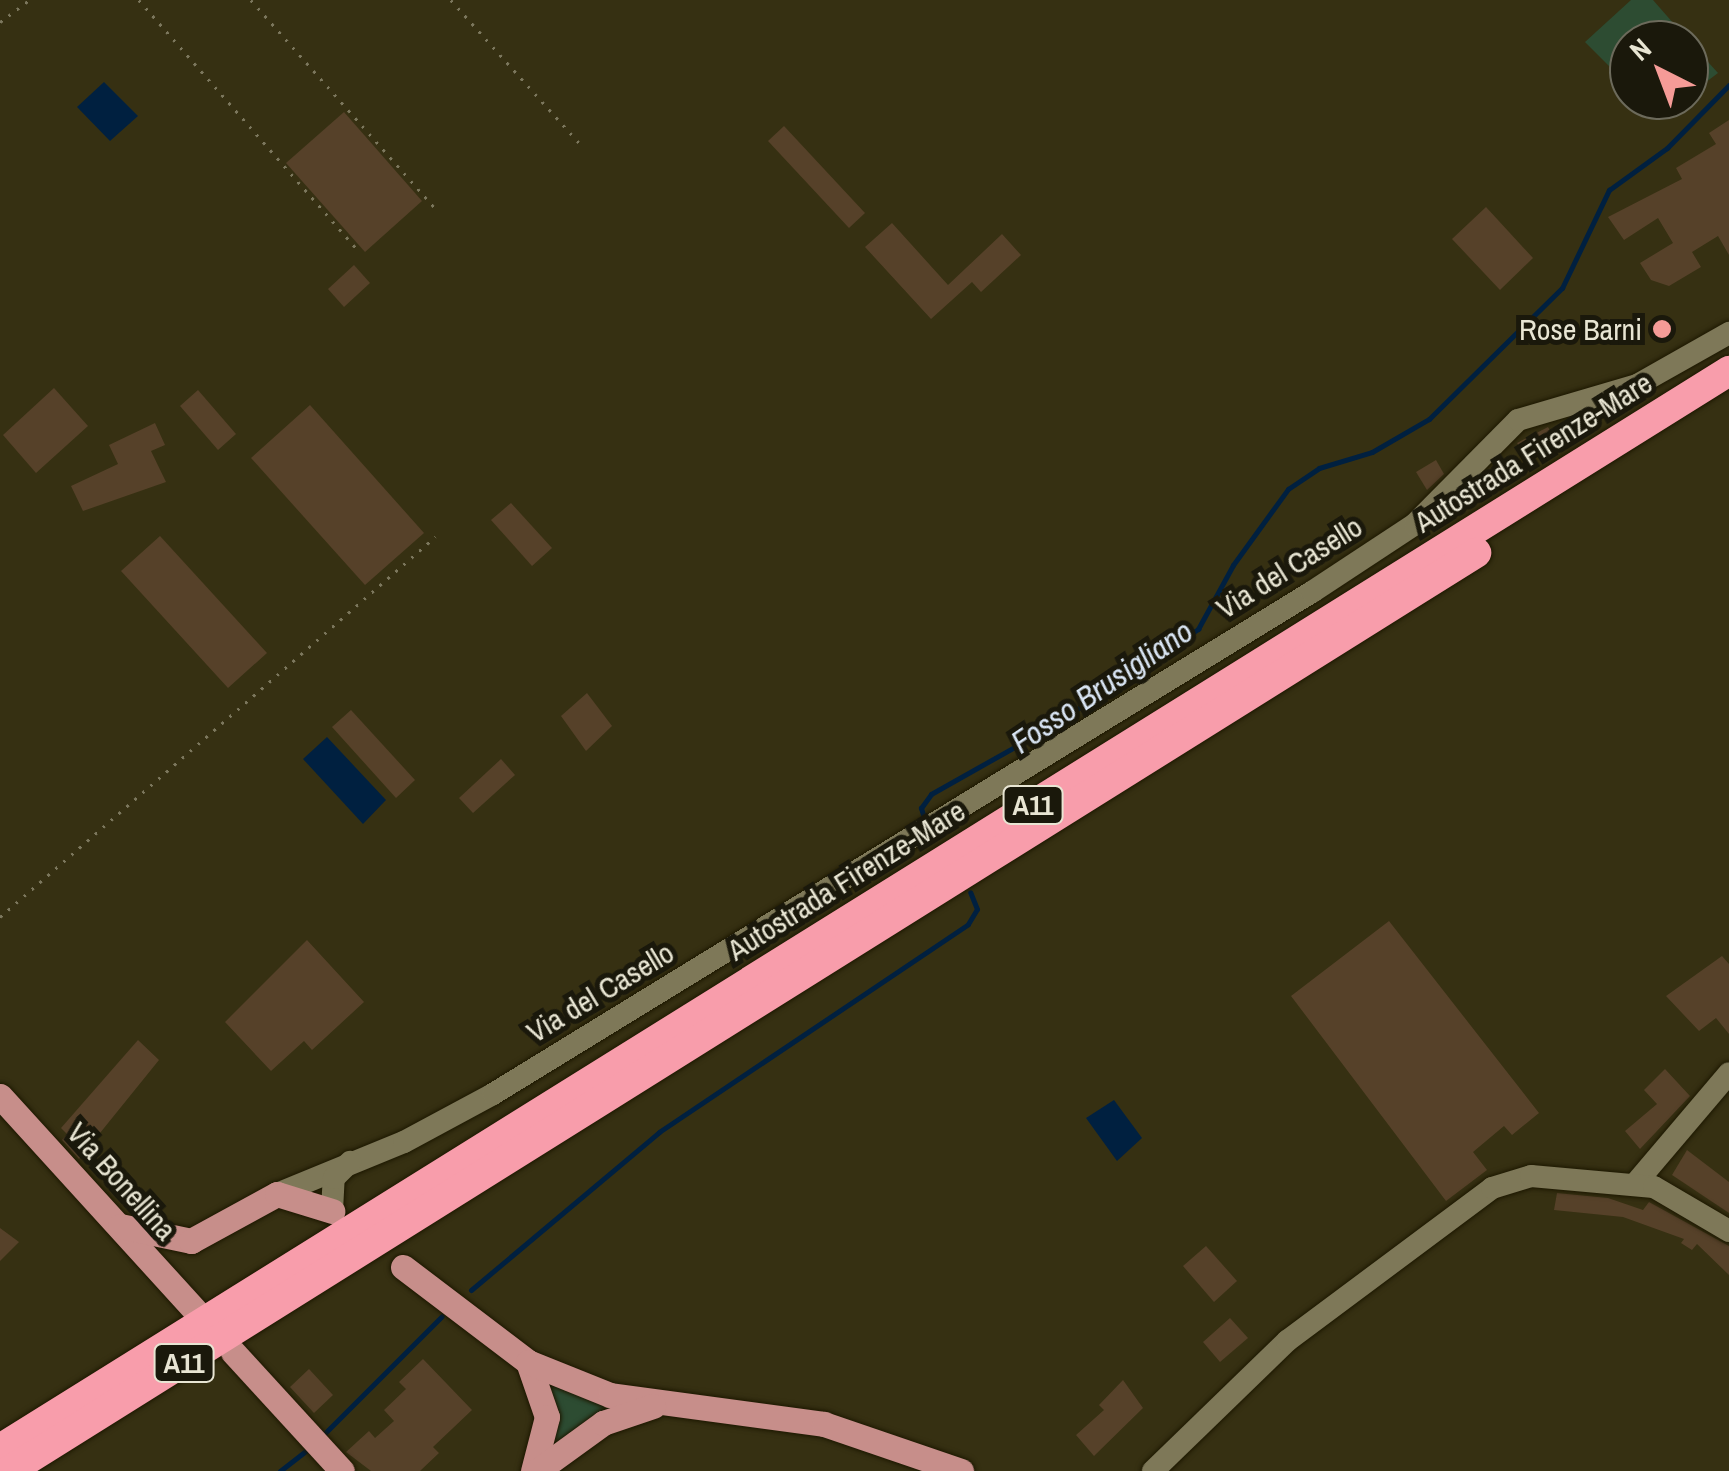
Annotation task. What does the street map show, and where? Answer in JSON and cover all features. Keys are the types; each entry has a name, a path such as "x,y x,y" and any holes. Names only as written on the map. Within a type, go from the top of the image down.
{"highway":[{"name":"Autostrada Firenze-Mare","path":"0,1449 1729,371"},
{"name":"Autostrada Firenze-Mare","path":"9,1471 1729,396"}],"main road":[{"name":"Via Bonellina","path":"0,1096 193,1307 180,1275 190,1241"},
{"path":"277,1194 332,1212"},
{"name":"Via del Casello","path":"190,1241 277,1194"},
{"path":"117,1224 190,1241"},
{"path":"403,1266 528,1362 610,1395 682,1400 840,1428 961,1471"},
{"path":"233,1352 342,1471"},
{"path":"528,1362 548,1418 535,1471"},
{"path":"535,1471 603,1423 682,1400"}],"street":[{"name":"Via del Casello","path":"277,1194 355,1158 430,1130 568,1051 1328,582 1415,524 1518,420 1637,386 1729,333"},
{"path":"1635,1184 1729,1073"},
{"path":"332,1212 334,1178 355,1158"},
{"path":"1152,1471 1287,1341 1464,1204 1531,1176 1635,1184 1677,1196 1729,1232"}],"path":[{"path":"0,22 29,0"},
{"path":"139,0 356,248"},
{"path":"251,0 436,209"},
{"path":"451,0 580,144"},
{"path":"0,917 435,537"}],"green space":[{"path":"1631,0 1653,0 1670,20 1609,20"},
{"path":"1609,20 1609,66 1585,42"},
{"path":"1709,63 1718,73 1709,80"},
{"path":"547,1380 614,1406 550,1452 556,1412"}],"water":[{"path":"104,82 138,116 110,141 77,107"},
{"path":"327,737 386,800 363,824 303,759"},
{"path":"1114,1100 1142,1138 1117,1161 1086,1118"}],"building":[{"path":"344,112 422,201 365,252 286,163"},
{"path":"1729,120 1729,255 1718,236 1692,252 1701,267 1669,286 1651,280 1640,263 1673,243 1658,218 1624,240 1608,217 1682,179 1676,168 1716,144 1709,133"},
{"path":"784,126 865,213 849,228 768,141"},
{"path":"1486,207 1533,258 1500,290 1452,239"},
{"path":"892,223 948,285 1002,234 1021,255 981,292 972,282 931,319 865,247"},
{"path":"354,265 370,283 344,307 328,289"},
{"path":"54,388 88,426 36,473 3,435"},
{"path":"198,390 236,434 218,450 180,406"},
{"path":"310,405 424,533 365,585 251,458"},
{"path":"155,423 165,445 151,451 166,482 83,511 71,486 118,464 109,445"},
{"path":"1548,427 1557,443 1528,461 1517,443"},
{"path":"1436,460 1444,474 1427,490 1416,472"},
{"path":"511,503 552,548 532,566 491,520"},
{"path":"160,536 267,653 228,688 121,571"},
{"path":"587,693 612,726 586,751 561,716"},
{"path":"351,710 415,780 396,798 332,727"},
{"path":"501,759 515,775 473,813 459,798"},
{"path":"1389,921 1539,1113 1512,1135 1504,1126 1473,1152 1487,1170 1446,1201 1291,996"},
{"path":"307,940 364,1002 312,1050 304,1041 271,1071 225,1022"},
{"path":"1722,956 1729,964 1729,1034 1716,1018 1699,1031 1666,996"},
{"path":"138,1040 159,1060 79,1159 62,1140 67,1134 61,1128"},
{"path":"1665,1069 1690,1096 1640,1149 1625,1131 1657,1104 1644,1090"},
{"path":"1687,1150 1729,1182 1729,1213 1672,1175"},
{"path":"1557,1193 1608,1198 1643,1210 1649,1202 1729,1246 1729,1275 1697,1244 1692,1250 1681,1243 1684,1239 1623,1217 1554,1210"},
{"path":"0,1228 19,1242 0,1261"},
{"path":"1206,1246 1237,1281 1214,1302 1183,1266"},
{"path":"1230,1318 1248,1338 1220,1362 1203,1342"},
{"path":"423,1359 472,1410 433,1447 439,1453 420,1471 371,1471 346,1452 369,1431 375,1438 394,1421 384,1410 406,1389 399,1382"},
{"path":"309,1369 333,1395 314,1413 290,1387"},
{"path":"1123,1380 1143,1408 1094,1456 1076,1435 1104,1410 1099,1405"}],"waterway":[{"name":"Fosso Brusigliano","path":"925,821 921,808 931,794 1050,727 1198,629 1233,565 1288,489 1319,468 1372,452 1429,419 1562,288 1609,190 1667,148 1729,85"},
{"name":"Fosso Brusigliano","path":"471,1290 659,1132 968,924 977,909 970,892"},
{"name":"Fosso Brusigliano","path":"323,1435 442,1316"},
{"name":"Fosso Brusigliano","path":"280,1471 309,1448"}],"place":[{"name":"Rose Barni","path":"1662,329"}]}
